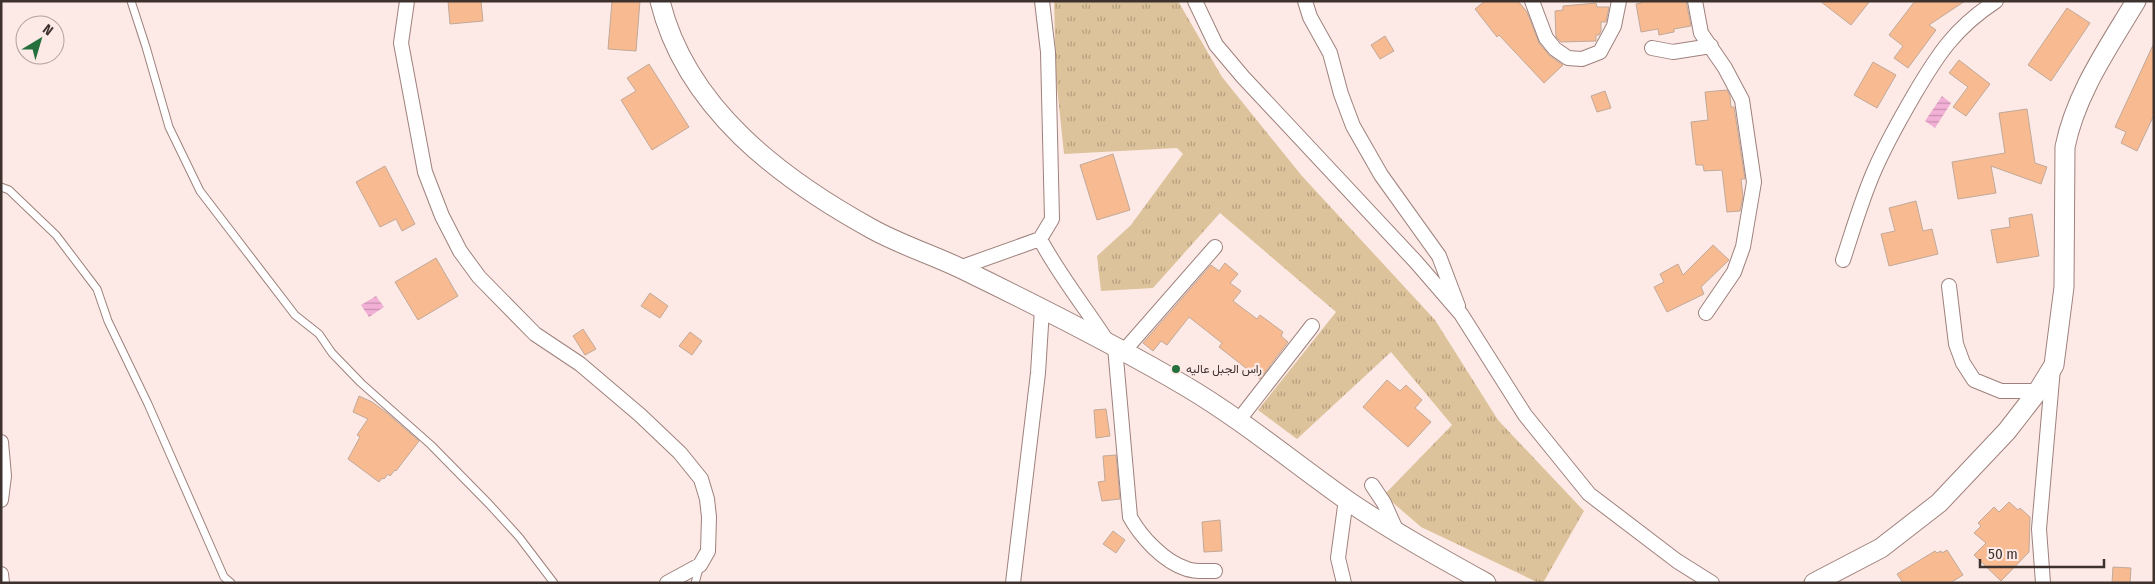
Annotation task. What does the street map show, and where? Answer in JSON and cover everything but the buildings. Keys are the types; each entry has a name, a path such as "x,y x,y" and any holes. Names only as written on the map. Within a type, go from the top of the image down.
{"street":[{"path":"407,1 401,43 425,172 442,216 460,251 498,297 535,334 580,364 640,415 680,453 701,479 707,499 710,534 708,551 700,565 667,583"},
{"path":"660,1 666,27 687,69 703,94 726,121 750,144 799,184 874,230 959,268 1042,309 1115,347 1194,392 1398,534 1486,583"},
{"path":"959,268 1040,239 1052,219 1048,52 1042,1"},
{"path":"1195,1 1216,45 1243,77 1416,262 1461,314 1526,415 1589,494 1677,561 1712,583"},
{"path":"1305,1 1310,17 1330,53 1341,94 1353,126 1381,176 1439,256 1461,314"},
{"path":"1532,1 1546,38 1555,49 1568,58 1582,60 1600,52 1614,26 1619,1"},
{"path":"1695,1 1701,33 1711,46 1742,100 1754,182 1743,246 1734,272 1706,312"},
{"path":"1843,260 1874,170 1895,128 1925,76 1941,50 1954,36 1972,18 1996,1"},
{"path":"2043,583 2039,529 2054,365 2064,288 2065,147 2078,101 2136,1"},
{"path":"1652,48 1673,52 1711,46"},
{"path":"1040,239 1052,262 1115,347 1130,517 1138,532 1169,559 1188,570 1215,572"},
{"path":"1115,347 1215,247"},
{"path":"1949,286 1956,344 1963,363 1974,380 2002,391 2038,390"},
{"path":"1013,583 1037,382 1042,309"},
{"path":"1238,421 1312,326"},
{"path":"1814,583 1881,548 1939,503 2007,432 2054,365"},
{"path":"1,442 4,476 1,500"},
{"path":"1372,485 1384,503 1398,534"},
{"path":"1344,583 1338,558 1346,499"},
{"path":"1,574 2,583"}],"lane":[{"path":"131,1 169,127 200,190 295,315 319,334 332,353 360,383 431,445 489,504 519,537 554,583"},
{"path":"1,188 9,190 56,235 97,289 108,321 148,404 224,577 231,583"},
{"path":"695,583 700,565"}],"green space":[{"path":"1054,1 1178,1 1222,77 1302,176 1435,320 1498,420 1584,511 1543,583 1539,583 1421,527 1384,495 1452,425 1391,352 1297,439 1258,410 1336,312 1220,213 1153,288 1101,291 1097,256 1131,225 1183,154 1177,148 1064,154 1056,77"}],"shaded area":[{"path":"1942,96 1951,103 1935,128 1925,121"},
{"path":"376,296 384,307 369,317 361,305"}],"place":[{"name":"راس الجبل عاليه","path":"1176,369"}]}
